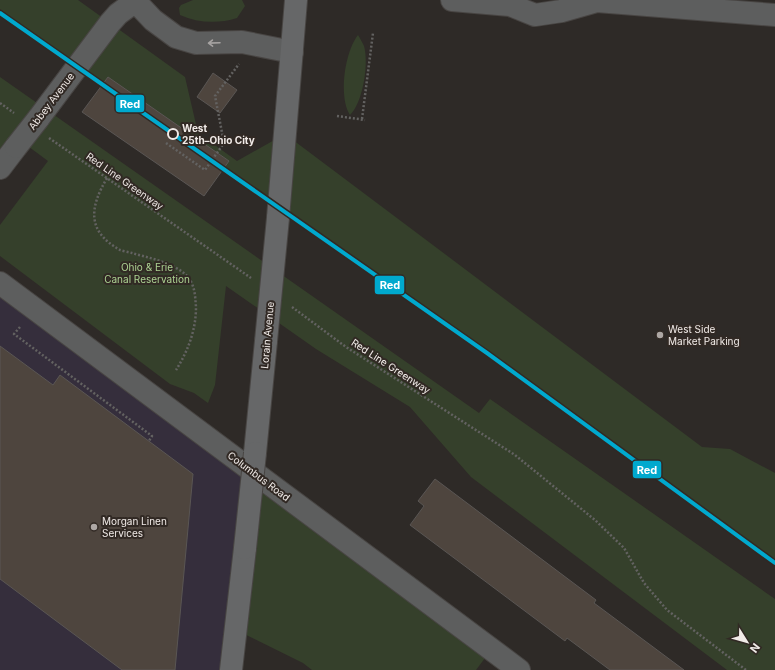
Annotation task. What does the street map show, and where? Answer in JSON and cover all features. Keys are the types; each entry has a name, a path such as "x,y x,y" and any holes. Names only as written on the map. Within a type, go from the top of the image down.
{"main road":[{"name":"Lorain Avenue","path":"231,670 260,407 285,141 296,0"}],"street":[{"path":"452,0 510,5 535,16 550,7 597,1 775,15"},
{"path":"136,1 153,20 176,36 196,43 248,43 292,52"},
{"name":"Abbey Avenue","path":"0,168 110,23 118,14 136,1"},
{"name":"Columbus Road","path":"0,283 518,670"}],"path":[{"path":"337,116 364,120 373,33"},
{"path":"166,143 205,170 224,143 215,96 240,64"},
{"path":"0,103 20,117"},
{"name":"Red Line Greenway","path":"44,134 252,279"},
{"path":"107,178 96,197 93,213 96,224 102,234 121,250 170,265 185,274 194,288 196,321 185,356 176,370"},
{"name":"Red Line Greenway","path":"289,305 346,347 515,455 595,520 619,544 644,583 668,610 746,670"},
{"path":"20,327 14,334 152,436 149,441"}],"shaded area":[{"name":"Morgan Linen Services","path":"0,283 254,473 231,670 0,670"}],"green space":[{"path":"0,0 78,0 185,77 198,133 237,161 285,134 702,447 730,449 775,473 775,563 487,354 0,14"},
{"path":"193,0 242,0 245,6 237,18 208,22 194,20 180,15 179,8 181,5"},
{"path":"358,35 364,46 365,53 366,62 364,82 358,102 350,115 346,107 344,97 345,74 353,42"},
{"name":"Ohio & Erie Canal Reservation","path":"0,77 479,413 490,399 775,599 775,670 727,670 471,477 410,407 316,349 226,286 215,385 208,403 194,393 170,384 0,256 0,225 48,161 21,141 0,168"},
{"path":"254,473 491,650 476,670 312,670 303,663 236,630"}],"building":[{"path":"213,73 237,90 220,113 197,97"},
{"path":"108,77 229,161 204,196 82,112"},
{"name":"Morgan Linen Services","path":"0,346 53,385 60,375 193,474 175,670 122,670 0,579"},
{"path":"435,479 596,600 594,603 684,670 610,670 567,638 565,641 410,525 424,506 418,501"}],"metro line":[{"name":"Red","path":"0,13 487,353 775,563"}],"place":[{"name":"West 25th–Ohio City","path":"173,134"},
{"name":"West Side Market Parking","path":"660,335"},
{"name":"Morgan Linen Services","path":"94,527"}]}
